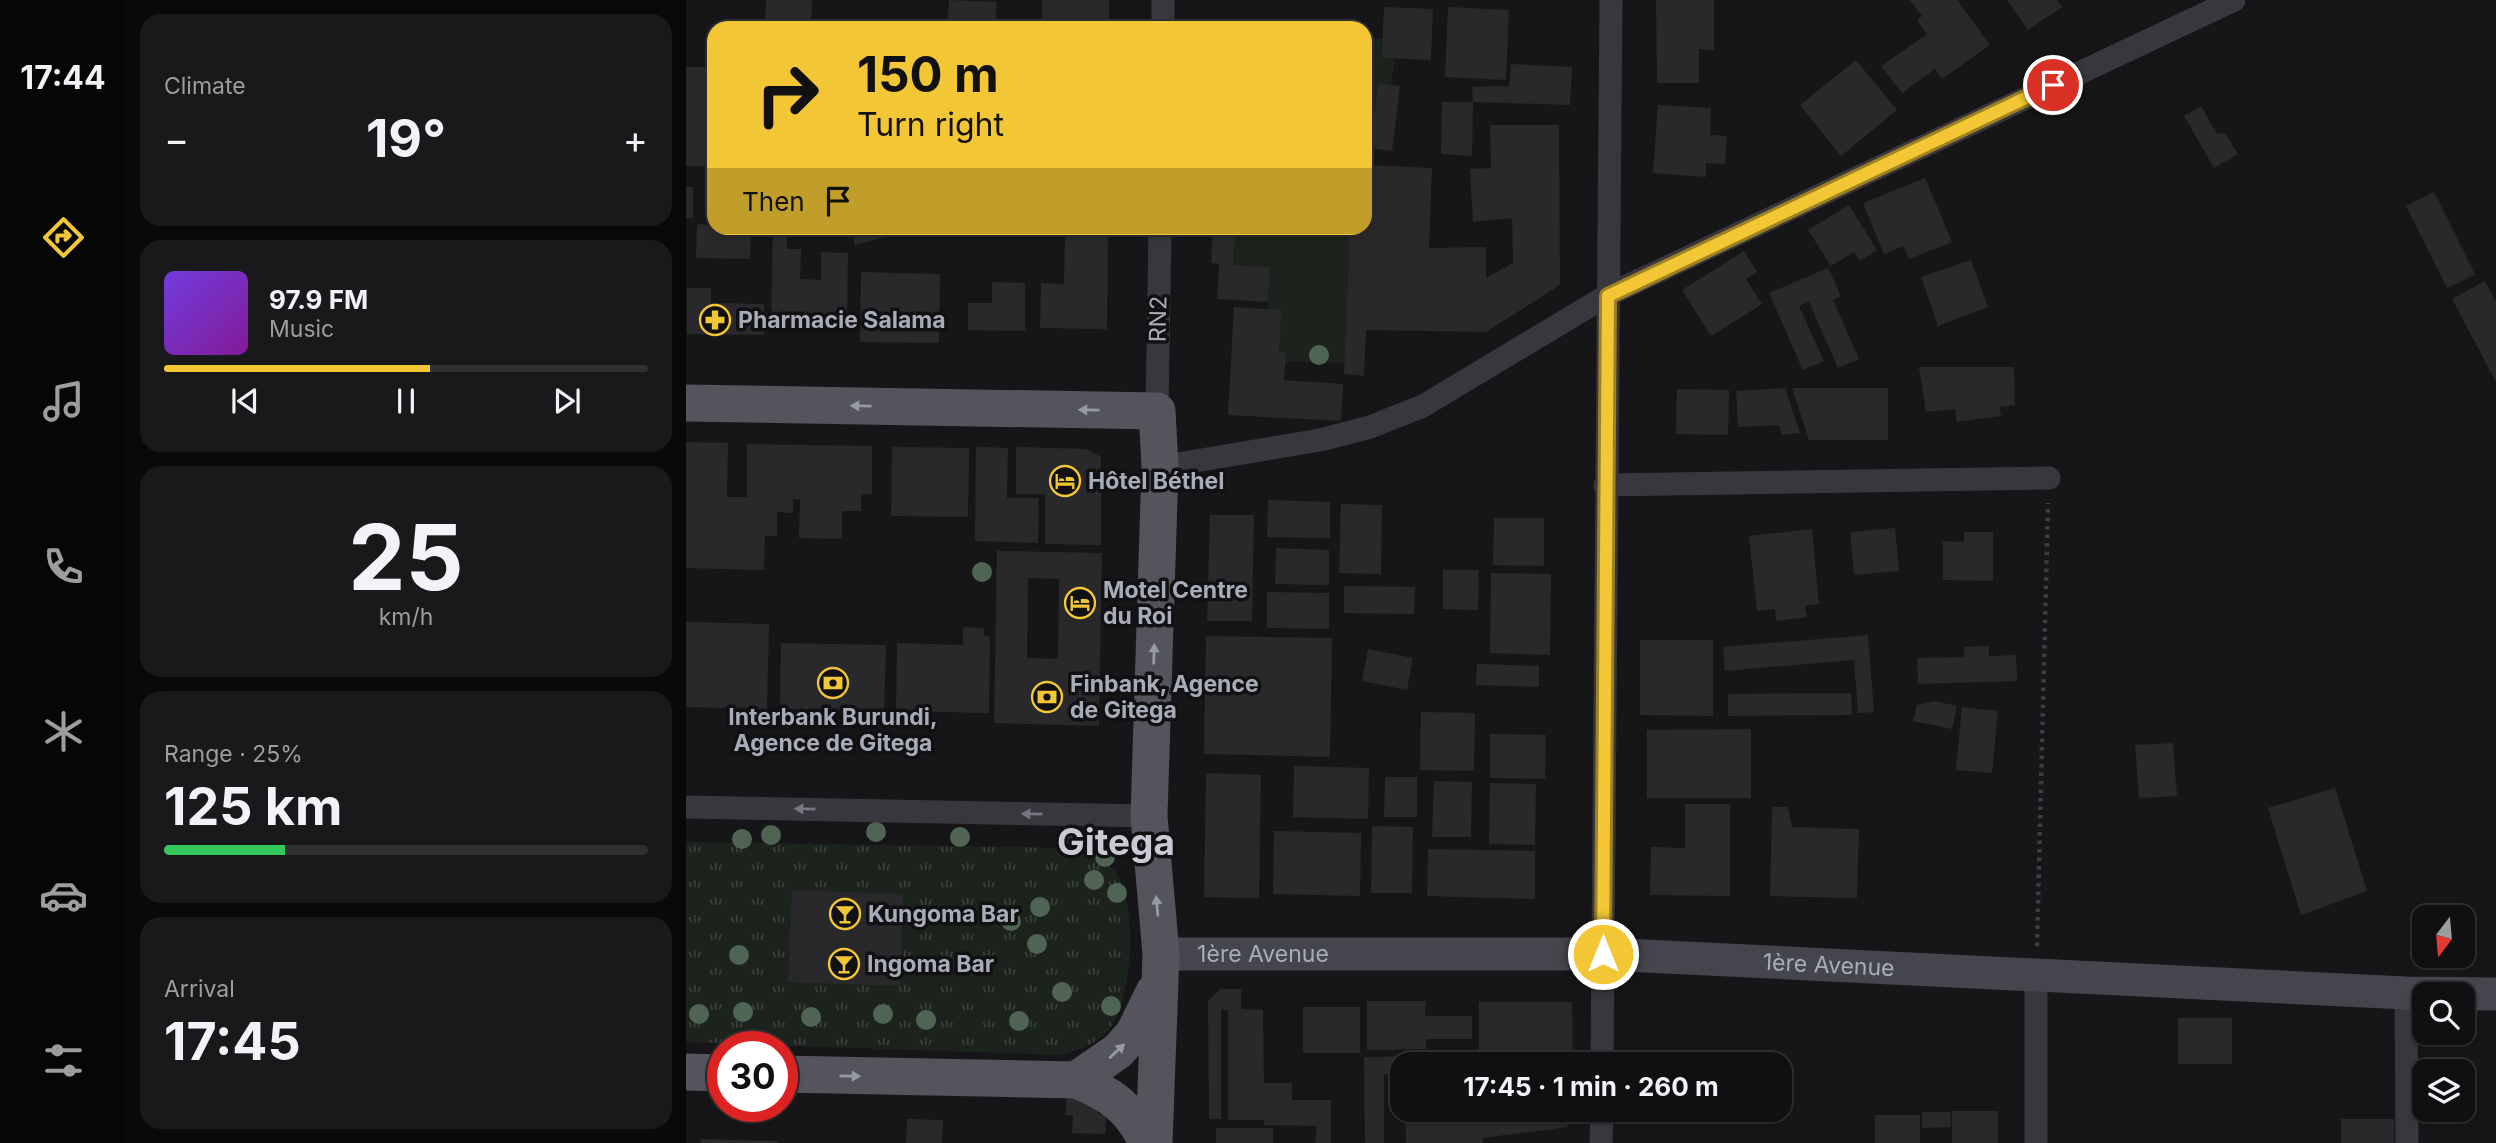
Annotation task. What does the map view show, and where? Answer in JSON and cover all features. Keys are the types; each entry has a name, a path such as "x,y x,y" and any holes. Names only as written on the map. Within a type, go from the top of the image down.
{"main road":[{"path":"686,403 1157,411 1160,467 1149,816 1161,964 1154,1143"},
{"name":"1ère Avenue","path":"1161,964 1603,954 2406,993 2496,994"},
{"path":"1076,1080 1118,1051 1134,1033 1148,1010 1161,964"},
{"path":"686,1072 707,1073"},
{"path":"798,1074 1076,1080 1102,1090 1124,1106 1147,1143"}],"street":[{"path":"1163,0 1163,21"},
{"path":"1602,1052 1611,0"},
{"path":"1160,467 1320,440 1423,406 1608,296 2229,1"},
{"name":"RN2","path":"1157,411 1160,235"},
{"path":"1605,485 2049,478"},
{"path":"686,807 1149,816"},
{"path":"2036,973 2036,1143"},
{"path":"2406,993 2407,1143"},
{"path":"1601,1143 1602,1122"}],"path":[{"path":"2036,973 2049,478"}],"green space":[{"path":"1372,39 1383,39 1383,58 1395,59 1391,85 1378,84 1372,128"},
{"path":"1235,235 1350,235 1345,363 1285,361 1285,352 1279,352 1268,310 1270,267 1233,265"},
{"path":"686,842 1068,848 1106,863 1115,872 1123,887 1128,907 1130,953 1123,998 1107,1032 1097,1041 1078,1049 1059,1055 798,1046 798,1031 707,1031 707,1043 686,1042"}],"building":[{"path":"766,0 812,0 811,21 765,21"},
{"path":"949,0 997,2 996,21 947,21"},
{"path":"1042,0 1109,0 1109,21 1042,21"},
{"path":"1656,0 1714,0 1714,50 1699,49 1699,83 1657,83"},
{"path":"1910,0 1957,0 1990,45 1942,79 1935,69 1902,93 1881,66 1927,34 1917,20 1922,16"},
{"path":"2007,0 2057,0 2062,7 2028,30"},
{"path":"1384,7 1433,9 1431,60 1382,58"},
{"path":"1448,7 1509,10 1506,80 1445,77"},
{"path":"1856,60 1897,110 1841,156 1800,105"},
{"path":"1511,64 1572,67 1570,105 1473,102 1472,87 1509,86"},
{"path":"686,67 707,67 707,166 686,166"},
{"path":"1378,83 1400,86 1392,151 1372,148"},
{"path":"1442,102 1473,102 1472,156 1441,154"},
{"path":"1658,105 1711,108 1710,135 1727,136 1725,164 1706,163 1706,177 1653,173"},
{"path":"2201,106 2217,134 2225,133 2238,154 2214,168 2184,116"},
{"path":"1490,125 1559,125 1560,285 1486,332 1366,330 1364,376 1344,374 1350,235 1372,235 1372,165 1432,168 1429,248 1486,247 1486,278 1513,263 1512,218 1473,222 1470,169 1491,168"},
{"path":"1925,178 1952,242 1909,259 1903,246 1884,254 1863,203"},
{"path":"686,187 693,187 693,218 686,218"},
{"path":"2434,192 2475,275 2447,288 2406,206"},
{"path":"1849,205 1877,250 1860,261 1854,252 1831,266 1808,230"},
{"path":"697,224 707,225 707,235 751,235 750,259 696,258"},
{"path":"773,235 787,235 787,249 801,249 800,279 821,280 821,252 848,253 847,327 771,326"},
{"path":"854,235 894,235 854,245"},
{"path":"1065,235 1108,235 1107,329 1040,328 1041,283 1064,284"},
{"path":"1213,235 1235,235 1233,265 1270,267 1268,302 1217,299 1219,264 1211,263"},
{"path":"1744,251 1757,272 1746,279 1762,304 1711,336 1682,290"},
{"path":"1971,260 1988,307 1938,326 1921,277"},
{"path":"1828,268 1841,296 1833,300 1859,359 1838,368 1809,302 1799,306 1824,361 1803,370 1769,293"},
{"path":"861,272 940,274 939,343 860,342"},
{"path":"2485,281 2496,301 2496,382 2452,299"},
{"path":"992,282 1025,283 1025,331 968,330 968,303 992,303"},
{"path":"687,288 711,288 711,303 764,304 764,335 687,334"},
{"path":"1234,307 1281,310 1279,352 1286,352 1284,380 1343,384 1341,421 1228,415"},
{"path":"1919,367 2014,367 2015,405 1999,407 2001,416 1957,422 1955,409 1926,412"},
{"path":"1785,388 1800,433 1782,435 1779,425 1738,427 1736,391"},
{"path":"1792,388 1888,388 1888,440 1809,440"},
{"path":"1677,389 1729,390 1728,435 1676,434"},
{"path":"686,442 728,443 727,497 747,497 747,444 872,446 872,494 861,494 861,511 842,511 842,539 799,538 800,499 793,499 793,513 777,512 777,536 765,536 764,570 686,568"},
{"path":"892,447 969,448 968,517 891,516"},
{"path":"976,447 1008,448 1007,498 1039,498 1038,543 975,541"},
{"path":"1016,447 1086,449 1101,457 1101,545 1045,544 1045,494 1016,494"},
{"path":"1268,500 1330,502 1330,538 1267,537"},
{"path":"1341,504 1382,505 1381,574 1339,573"},
{"path":"1210,515 1254,515 1252,621 1207,621"},
{"path":"1494,518 1544,518 1544,566 1493,565"},
{"path":"1895,528 1899,571 1854,575 1850,532"},
{"path":"1812,529 1819,604 1805,606 1807,617 1776,621 1775,609 1757,611 1749,536"},
{"path":"1964,532 1993,532 1993,581 1943,580 1943,541 1964,542"},
{"path":"1276,548 1329,550 1329,585 1275,584"},
{"path":"997,551 1102,553 1099,726 994,723","holes":["1028,578 1059,579 1058,659 1027,658"]},
{"path":"1443,570 1479,570 1478,610 1443,609"},
{"path":"1491,573 1551,574 1550,655 1490,653"},
{"path":"1344,586 1415,587 1414,614 1344,613"},
{"path":"1267,592 1329,593 1329,629 1267,628"},
{"path":"686,622 769,624 767,709 686,707"},
{"path":"963,627 984,628 984,636 990,636 989,713 896,711 897,643 963,645"},
{"path":"1868,635 1874,712 1858,713 1854,660 1725,671 1723,647"},
{"path":"1206,636 1332,638 1330,757 1204,754"},
{"path":"1640,640 1713,640 1713,716 1640,715"},
{"path":"781,643 886,645 884,712 780,709"},
{"path":"1989,646 1989,656 2016,655 2017,681 1918,684 1917,658 1964,657 1964,647"},
{"path":"1368,649 1413,658 1407,690 1362,681"},
{"path":"1477,664 1539,666 1539,687 1476,685"},
{"path":"1851,693 1852,715 1728,716 1728,694"},
{"path":"1935,701 1957,706 1952,729 1913,721 1917,705"},
{"path":"1962,707 1998,711 1992,773 1956,770"},
{"path":"1421,712 1475,713 1474,771 1420,770"},
{"path":"1751,729 1751,798 1647,798 1647,730"},
{"path":"1490,734 1546,735 1545,779 1490,778"},
{"path":"2173,743 2177,796 2139,798 2135,745"},
{"path":"1294,766 1369,768 1368,819 1293,817"},
{"path":"1206,773 1261,775 1259,898 1204,897"},
{"path":"1385,777 1417,777 1417,817 1384,817"},
{"path":"1434,781 1472,782 1471,837 1432,837"},
{"path":"1490,783 1536,784 1535,845 1489,844"},
{"path":"2335,788 2367,891 2301,915 2268,808"},
{"path":"1685,804 1730,804 1730,896 1650,895 1651,847 1685,848"},
{"path":"1772,807 1788,807 1792,827 1859,829 1857,898 1770,896"},
{"path":"1372,826 1413,827 1412,893 1371,893"},
{"path":"1274,831 1361,833 1360,896 1273,894"},
{"path":"1428,849 1535,851 1535,899 1427,896"},
{"path":"792,890 903,894 900,986 788,982"},
{"path":"1220,989 1241,989 1241,1009 1263,1010 1264,1083 1292,1083 1292,1100 1331,1100 1331,1143 1315,1143 1317,1126 1264,1125 1264,1120 1228,1120 1228,1010 1221,1010 1221,1119 1209,1119 1208,1001"},
{"path":"1367,1001 1426,1001 1425,1016 1472,1016 1472,1039 1426,1039 1426,1049 1367,1050"},
{"path":"1479,1002 1572,1002 1573,1052 1479,1052"},
{"path":"1303,1007 1360,1007 1360,1053 1303,1053"},
{"path":"2178,1018 2232,1018 2232,1064 2178,1064"},
{"path":"1364,1057 1390,1057 1390,1074 1384,1074 1384,1143 1365,1143"},
{"path":"1067,1098 1097,1101 1098,1114 1106,1115 1105,1134 1072,1133 1073,1115 1065,1115"},
{"path":"1952,1111 1998,1111 1998,1143 1952,1143"},
{"path":"1922,1112 1950,1112 1951,1127 1922,1128"},
{"path":"1875,1115 1920,1115 1920,1143 1875,1143"},
{"path":"907,1119 943,1120 942,1143 906,1143"},
{"path":"2341,1119 2394,1119 2394,1143 2341,1143"},
{"path":"1405,1122 1568,1122 1568,1127 1482,1138 1483,1143 1406,1143"},
{"path":"1216,1128 1273,1128 1273,1143 1216,1143"},
{"path":"701,1139 778,1141 778,1143 701,1143"}],"place":[{"name":"Pharmacie Salama","path":"715,320"},
{"name":"Hôtel Béthel","path":"1065,481"},
{"name":"Motel Centre du Roi","path":"1080,603"},
{"name":"Interbank Burundi, Agence de Gitega","path":"833,683"},
{"name":"Finbank, Agence de Gitega","path":"1047,697"},
{"name":"Kungoma Bar","path":"845,914"},
{"name":"Ingoma Bar","path":"844,964"}],"district":[{"name":"Gitega","path":"1116,841"}],"route":[{"path":"1603,954 1608,296 2053,85"}]}
